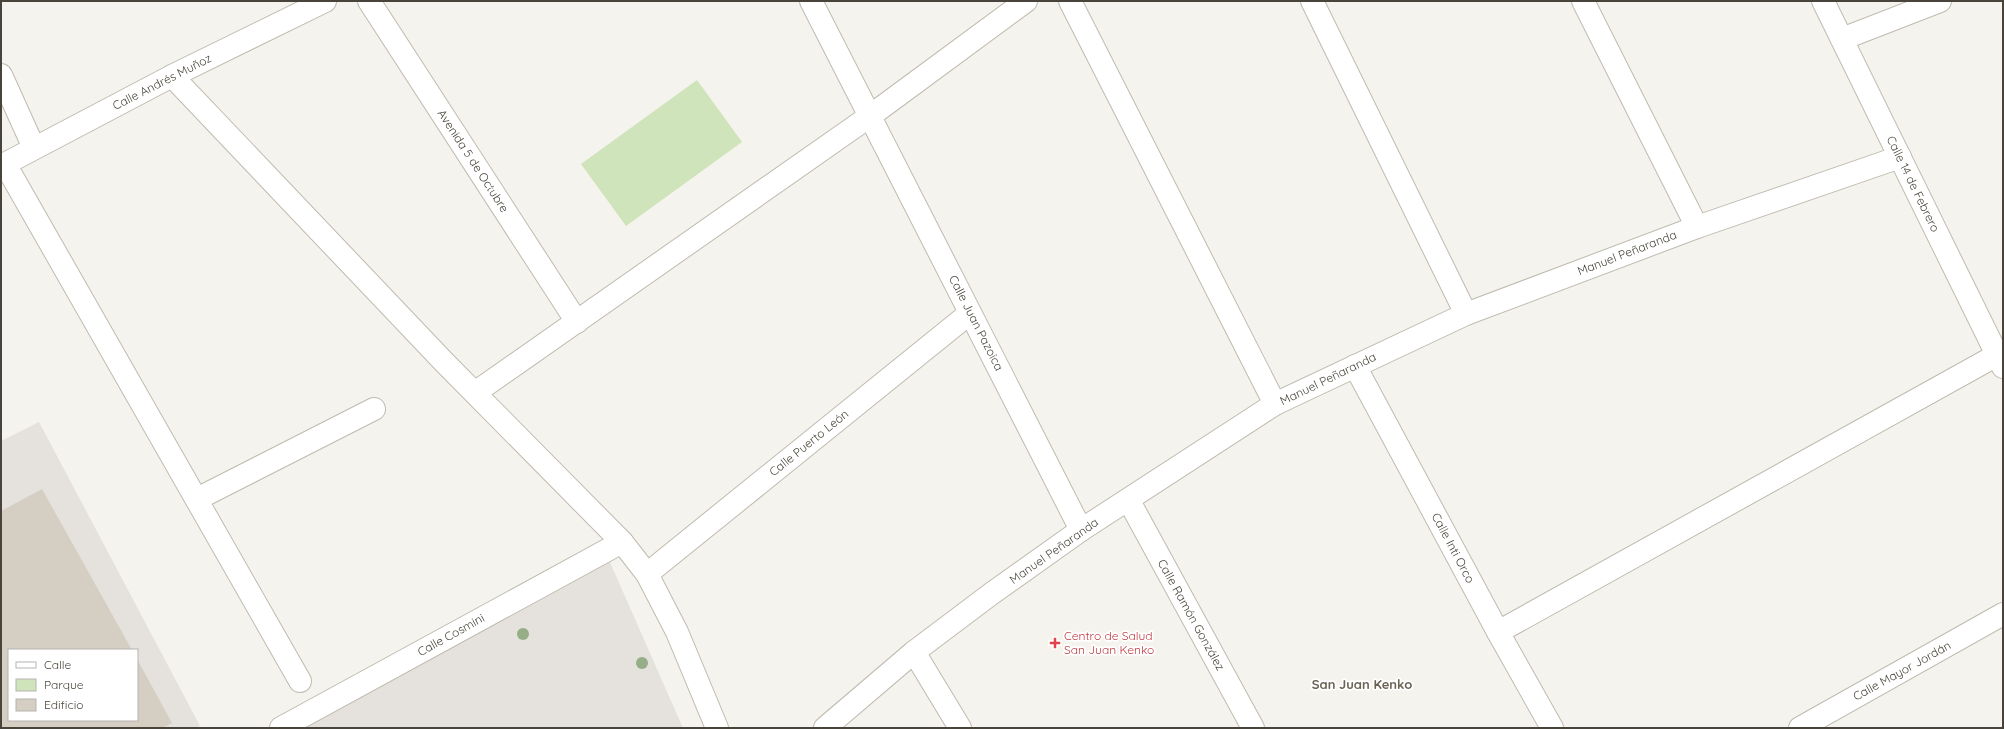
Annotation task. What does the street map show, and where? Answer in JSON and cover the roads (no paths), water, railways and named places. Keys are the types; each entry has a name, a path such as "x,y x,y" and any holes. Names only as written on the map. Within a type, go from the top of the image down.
{"street":[{"name":"Calle Andrés Muñoz","path":"3,165 172,76 324,1"},
{"name":"Avenida 5 de Octubre","path":"369,1 577,322"},
{"name":"Calle Juan Pazoica","path":"812,1 1081,530"},
{"path":"476,392 870,116 1026,1"},
{"path":"1070,1 1275,404"},
{"path":"1312,1 1466,314"},
{"path":"1583,1 1697,227"},
{"name":"Calle 14 de Febrero","path":"1823,1 2000,361"},
{"path":"1842,40 1940,1"},
{"path":"1,75 34,148"},
{"path":"172,76 444,362 476,392 622,542 647,574 676,632 717,728"},
{"name":"Manuel Peñaranda","path":"825,728 914,652 1081,530 1129,501 1275,404 1466,314 1697,227 1900,157"},
{"path":"3,165 197,499 300,681"},
{"name":"Calle Puerto León","path":"647,574 970,313"},
{"path":"1498,632 2000,361"},
{"name":"Calle Inti Orco","path":"1355,366 1498,632 1552,728"},
{"path":"197,499 374,409"},
{"name":"Calle Ramón González","path":"1129,501 1253,728"},
{"name":"Calle Cosmini","path":"281,728 622,542"},
{"name":"Calle Mayor Jordán","path":"1800,728 2003,614"},
{"path":"914,652 960,728"}],"place":[{"name":"Centro de Salud San Juan Kenko","path":"1055,643"}],"district":[{"name":"San Juan Kenko","path":"1362,684"}]}
